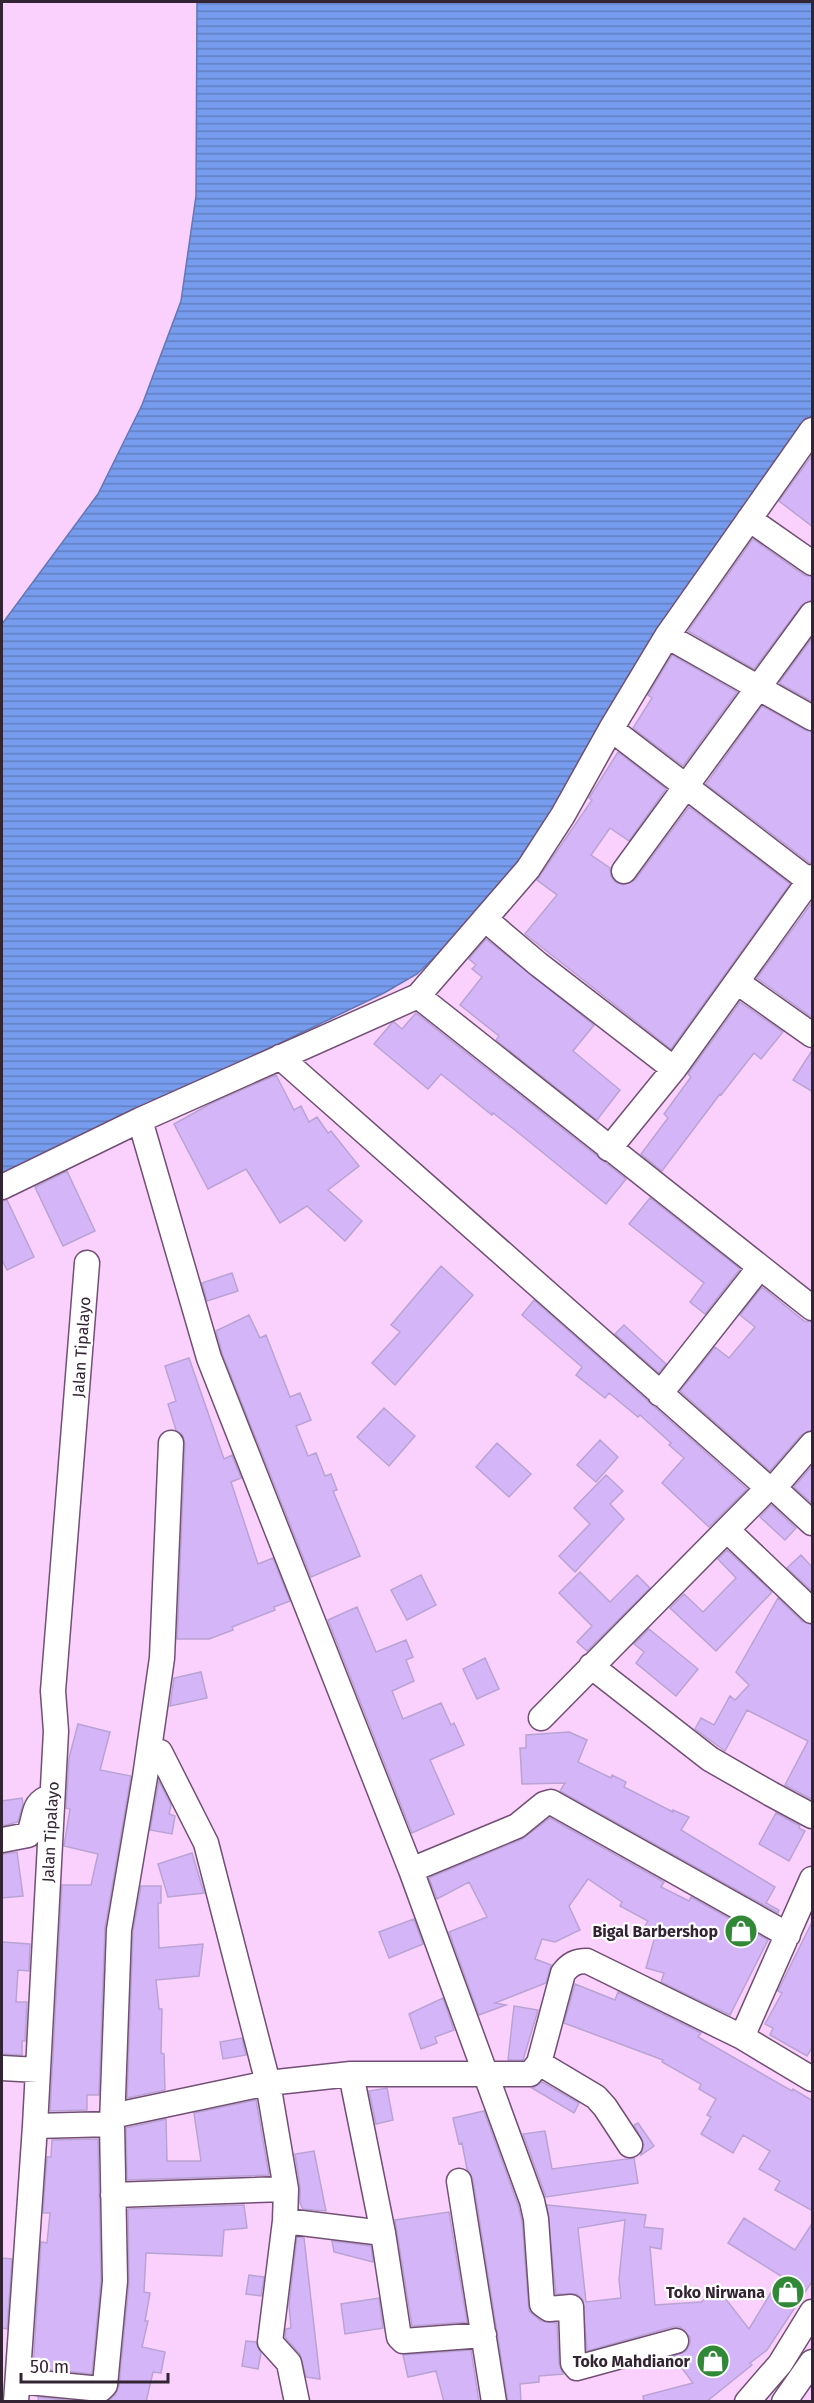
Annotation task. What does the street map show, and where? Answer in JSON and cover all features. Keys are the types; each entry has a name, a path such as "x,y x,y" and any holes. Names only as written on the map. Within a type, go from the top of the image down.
{"street":[{"path":"2,1187 140,1120 418,996 528,869 667,636 813,430"},
{"path":"749,519 813,563"},
{"path":"624,871 813,614"},
{"path":"667,636 813,718"},
{"path":"609,1149 674,1070 812,880 686,788 611,729"},
{"path":"486,920 538,964 674,1070"},
{"path":"737,982 813,1035"},
{"path":"418,996 813,1308"},
{"path":"280,1057 660,1394 812,1522"},
{"path":"140,1120 209,1358 411,1870 535,2209 542,2304 546,2308 569,2306 572,2310 574,2366 579,2368 676,2341"},
{"name":"Jalan Tipalayo","path":"17,2391 38,2070 56,1731 53,1690 87,1263"},
{"path":"660,1394 760,1267"},
{"path":"17,2391 104,2387 115,2281 112,2120 119,1930 162,1658 171,1443"},
{"path":"541,1718 813,1444"},
{"path":"727,1530 813,1611"},
{"path":"591,1666 710,1758 813,1816"},
{"path":"160,1752 206,1843 268,2083 286,2189 285,2221 270,2342 289,2363 297,2402"},
{"path":"2,1840 28,1835 37,1804 42,1799 52,1796"},
{"path":"411,1870 517,1826 544,1804 551,1802 788,1935"},
{"path":"741,2037 813,1880"},
{"path":"34,2126 112,2120 268,2083 351,2074 530,2074 535,2071 539,2063 563,1973 573,1963 579,1961 587,1961 741,2037 813,2079"},
{"path":"539,2063 596,2097 630,2145"},
{"path":"2,2068 38,2070"},
{"path":"351,2074 383,2233 401,2340 406,2342 483,2336"},
{"path":"459,2181 494,2402"},
{"path":"113,2195 286,2189"},
{"path":"285,2221 383,2233"},
{"path":"747,2402 780,2364 813,2312"},
{"path":"784,2402 811,2366"}],"water":[{"path":"197,2 812,2 812,415 761,485 525,853 440,952 417,974 384,993 2,1177 2,624 98,494 142,405 181,301 196,196"}],"building":[{"path":"813,454 813,527 779,501"},
{"path":"753,539 804,575 813,577 813,600 801,606 754,669 688,631"},
{"path":"813,637 813,702 779,683"},
{"path":"672,655 737,692 683,766 633,728 652,698 648,695"},
{"path":"762,706 805,730 813,732 813,863 706,784"},
{"path":"618,752 666,789 629,841 610,828 591,855 610,868 615,882 623,885 635,880 689,807 790,884 671,1049 525,934 557,895 537,880 592,800 589,798"},
{"path":"813,901 813,1018 757,978"},
{"path":"486,939 594,1025 573,1051 620,1090 597,1120 496,1040 499,1036 460,1005 482,977 472,969 476,965 469,959"},
{"path":"740,1002 783,1032 761,1059 754,1053 662,1171 641,1154 668,1118 664,1114 691,1077 688,1074"},
{"path":"416,1013 626,1179 606,1204 515,1130 493,1113 492,1115 441,1074 428,1089 374,1044 391,1024 394,1022 402,1029"},
{"path":"813,1049 813,1092 793,1080"},
{"path":"276,1075 294,1110 301,1106 309,1122 317,1117 328,1133 331,1131 359,1166 328,1190 362,1221 345,1241 307,1206 280,1223 246,1169 208,1189 174,1124 212,1103"},
{"path":"67,1171 95,1231 63,1246 35,1187"},
{"path":"650,1198 740,1269 705,1314 690,1302 704,1283 629,1224"},
{"path":"7,1200 34,1257 7,1270 2,1260 2,1201"},
{"path":"441,1266 473,1295 395,1385 372,1363 400,1332 391,1325"},
{"path":"232,1273 238,1291 207,1301 202,1283"},
{"path":"762,1287 804,1321 813,1322 813,1430 801,1435 770,1471 680,1391 715,1347 729,1358 755,1327 740,1315"},
{"path":"534,1300 747,1489 709,1527 662,1483 684,1458 640,1415 638,1417 609,1393 605,1398 576,1375 582,1367 522,1315"},
{"path":"249,1315 260,1338 266,1335 290,1397 300,1393 311,1420 296,1426 308,1456 316,1453 325,1476 331,1474 337,1490 333,1491 360,1556 311,1577 222,1353 216,1331"},
{"path":"624,1325 666,1364 659,1373 615,1334"},
{"path":"189,1358 224,1459 232,1455 241,1478 231,1482 258,1564 273,1558 290,1601 274,1607 275,1610 232,1627 233,1630 209,1639 177,1639 185,1444 183,1436 176,1430 168,1404 176,1401 165,1366"},
{"path":"384,1408 415,1436 389,1466 357,1437"},
{"path":"600,1440 618,1457 596,1482 577,1465"},
{"path":"497,1443 531,1474 509,1497 476,1467"},
{"path":"813,1465 813,1504 794,1487"},
{"path":"606,1475 623,1491 610,1504 624,1519 575,1572 559,1556 590,1524 574,1508"},
{"path":"771,1505 796,1528 785,1540 760,1517"},
{"path":"727,1550 772,1592 716,1651 670,1608 684,1594 703,1612 736,1578 718,1559"},
{"path":"801,1555 813,1568 813,1592 787,1568"},
{"path":"580,1572 610,1602 637,1575 650,1588 587,1651 577,1642 592,1626 559,1593"},
{"path":"421,1575 436,1605 407,1620 391,1590"},
{"path":"778,1598 802,1621 813,1625 813,1800 785,1785 808,1741 747,1710 725,1751 695,1729 701,1718 714,1725 730,1696 735,1700 749,1685 736,1672"},
{"path":"357,1607 376,1652 406,1640 413,1657 406,1660 414,1681 392,1691 403,1719 441,1703 464,1745 430,1760 454,1814 412,1833 328,1620"},
{"path":"649,1629 698,1669 676,1696 636,1663 644,1652 634,1644"},
{"path":"485,1658 499,1689 477,1699 463,1669"},
{"path":"201,1672 207,1698 170,1706 174,1678"},
{"path":"78,1724 110,1732 100,1770 131,1776 105,1928 99,2095 87,2095 87,2110 50,2111 62,1885 91,1885 98,1854 64,1846 70,1809 66,1808 69,1758"},
{"path":"569,1732 587,1740 578,1762 611,1778 612,1775 626,1782 624,1787 673,1812 673,1810 689,1817 681,1830 775,1887 766,1903 779,1910 778,1913 560,1791 565,1783 522,1784 520,1748 526,1748 526,1735"},
{"path":"159,1781 171,1805 169,1814 175,1816 172,1834 150,1830"},
{"path":"22,1798 23,1804 18,1822 2,1826 2,1801"},
{"path":"776,1813 805,1831 789,1861 759,1844"},
{"path":"550,1818 664,1882 661,1887 689,1901 691,1897 768,1940 730,2015 661,1982 664,1973 646,1968 656,1933 644,1928 648,1921 620,1906 622,1902 588,1879 569,1906 580,1930 555,1942 542,1939 535,1959 551,1965 546,1983 495,2003 506,2005 479,2015 449,1932 487,1917 469,1882 437,1899 429,1878 522,1839"},
{"path":"17,1852 23,1896 2,1898 2,1854"},
{"path":"192,1853 204,1893 168,1897 158,1864"},
{"path":"141,1886 161,1886 161,1903 158,1903 159,1948 203,1944 199,1976 156,1980 159,2009 162,2009 161,2053 164,2054 165,2090 127,2098 133,1931"},
{"path":"414,1919 423,1944 389,1958 379,1932"},
{"path":"813,1920 813,2046 807,2056 770,2035 773,2028 765,2024 782,1993 778,1991"},
{"path":"2,1942 30,1944 29,1971 18,1970 16,2002 27,2002 22,2055 2,2054"},
{"path":"575,1984 615,2000 618,1992 701,2033 698,2037 813,2101 813,2211 775,2190 780,2181 759,2169 770,2151 743,2135 733,2153 701,2134 711,2117 707,2115 716,2099 699,2089 701,2084 662,2062 663,2060 564,2023"},
{"path":"443,1998 454,2030 435,2037 437,2043 421,2049 409,2014"},
{"path":"514,2006 538,2010 523,2060 508,2060"},
{"path":"242,2038 246,2055 223,2059 220,2042"},
{"path":"542,2082 579,2103 574,2113 532,2088"},
{"path":"387,2088 393,2120 376,2124 369,2091"},
{"path":"256,2100 269,2175 127,2180 126,2128 166,2119 167,2161 201,2161 194,2113"},
{"path":"484,2111 522,2221 529,2311 541,2321 557,2323 559,2364 563,2374 539,2376 539,2382 520,2384 521,2402 508,2402 473,2179 467,2169 462,2143 459,2144 453,2118"},
{"path":"638,2123 654,2146 641,2155 644,2144 634,2125"},
{"path":"545,2131 552,2169 634,2158 638,2183 546,2197 523,2134"},
{"path":"98,2139 101,2280 92,2374 33,2368 41,2242 47,2243 50,2213 43,2213 47,2157 51,2157 52,2140"},
{"path":"314,2151 326,2211 303,2209 300,2203 295,2154"},
{"path":"244,2205 247,2228 224,2230 222,2256 146,2253 144,2292 150,2293 145,2321 148,2321 142,2347 165,2352 161,2373 153,2372 146,2402 107,2402 115,2395 119,2386 129,2282 128,2209"},
{"path":"547,2205 646,2215 644,2227 663,2229 661,2249 650,2247 655,2305 701,2302 718,2289 749,2329 781,2276 728,2243 744,2218 795,2250 813,2222 813,2280 767,2350 706,2402 644,2402 643,2396 693,2383 673,2356 686,2351 690,2344 690,2337 680,2327 672,2327 587,2351 583,2300 577,2294 556,2294","holes":["625,2220 619,2279 621,2298 586,2302 578,2228"]},
{"path":"449,2212 467,2322 412,2326 395,2220"},
{"path":"297,2237 304,2238 320,2379 306,2377 300,2354 285,2337 286,2329 291,2328 289,2305"},
{"path":"332,2241 371,2246 373,2262 334,2252"},
{"path":"2,2258 12,2259 7,2329 2,2328"},
{"path":"249,2275 264,2277 261,2296 246,2294"},
{"path":"379,2298 383,2328 345,2334 341,2304"},
{"path":"246,2341 256,2342 261,2353 258,2369 242,2366"},
{"path":"471,2350 479,2402 444,2402 436,2371 408,2377 403,2355"},
{"path":"38,2397 82,2402 39,2402"}],"place":[{"name":"Bigal Barbershop","path":"741,1931"},
{"name":"Toko Nirwana","path":"788,2292"},
{"name":"Toko Mahdianor","path":"713,2361"}]}
